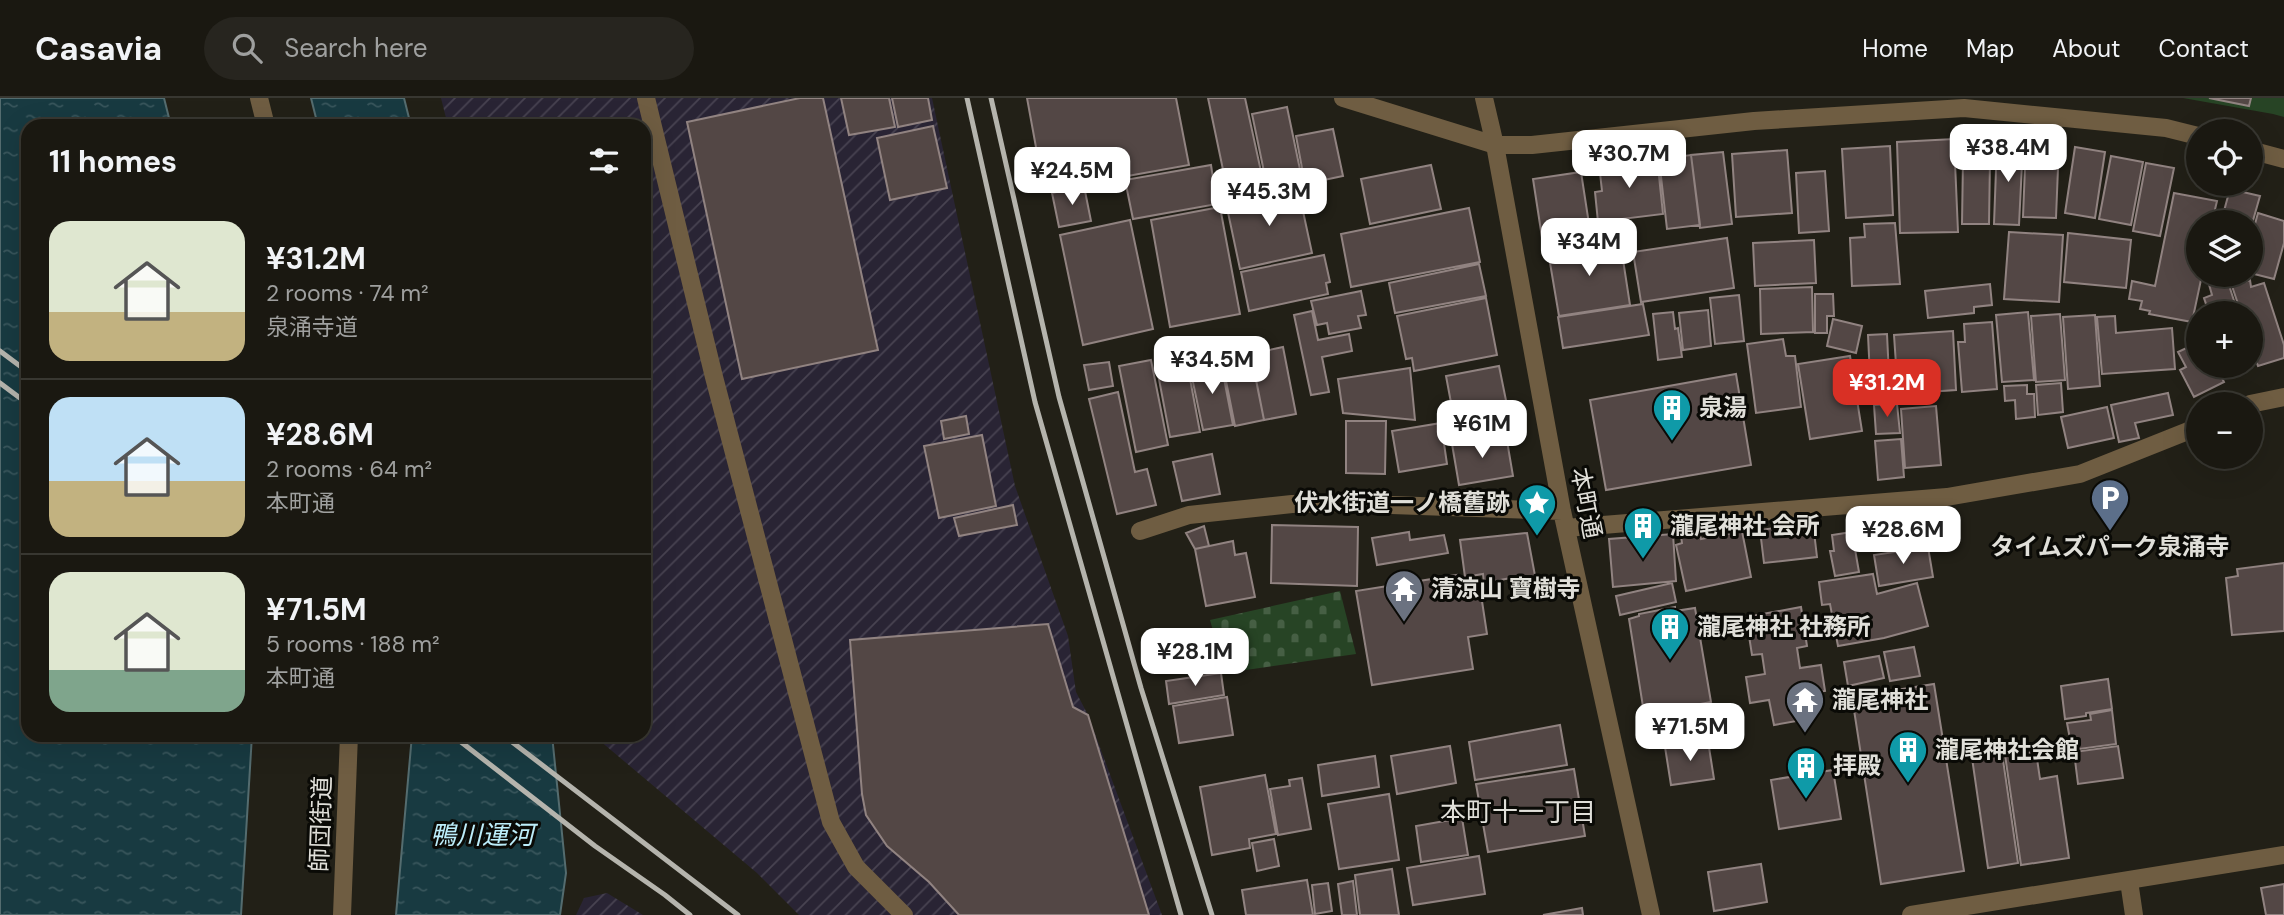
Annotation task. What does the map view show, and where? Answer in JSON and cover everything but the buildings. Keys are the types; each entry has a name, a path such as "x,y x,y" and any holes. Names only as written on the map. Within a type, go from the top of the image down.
{"street":[{"path":"259,98 264,119"},
{"path":"646,98 714,377 831,822 856,867 904,915"},
{"path":"1343,98 1495,145 1532,145 1754,121 1963,103 2166,128 2186,133"},
{"name":"本町通","path":"1484,98 1564,520 1651,915"},
{"path":"2263,153 2284,159"},
{"path":"2263,401 2284,397"},
{"path":"1140,531 1189,515 1292,504 1335,503 1564,520 1947,497 2080,474 2186,432"},
{"name":"師団街道","path":"342,915 349,742"},
{"path":"1912,915 2284,855"},
{"path":"2129,881 2134,915"}],"shaded area":[{"path":"441,98 932,98 1015,486 1068,636 1076,692 1088,715 1162,915 799,915 757,873 601,742 651,742 651,119 446,119"},
{"path":"607,893 643,915 576,915 584,898"}],"green space":[{"path":"2183,98 2284,98 2284,117 2273,114"},
{"path":"1340,591 1356,654 1225,673 1210,620"}],"water":[{"path":"0,98 164,98 169,119 21,119 21,742 252,742 241,915 0,915"},
{"path":"311,98 404,98 409,119 316,119"},
{"name":"鴨川運河","path":"411,742 553,742 566,873 560,915 396,915"}],"railway":[{"path":"967,98 1035,402 1181,915"},
{"path":"991,98 1059,397 1141,688 1212,915"},
{"path":"0,351 21,367"},
{"path":"0,383 21,399"},
{"path":"461,742 595,846 690,915"},
{"path":"512,742 738,915"}],"place":[{"name":"泉湯","path":"1672,442"},
{"name":"タイムズパーク泉涌寺","path":"2110,532"},
{"name":"伏水街道一ノ橋舊跡","path":"1537,537"},
{"name":"瀧尾神社 会所","path":"1643,560"},
{"name":"清涼山 寶樹寺","path":"1404,623"},
{"name":"瀧尾神社 社務所","path":"1670,661"},
{"name":"瀧尾神社","path":"1805,734"},
{"name":"瀧尾神社会館","path":"1908,784"},
{"name":"拝殿","path":"1806,800"}],"district":[{"name":"本町十一丁目","path":"1518,812"}]}
